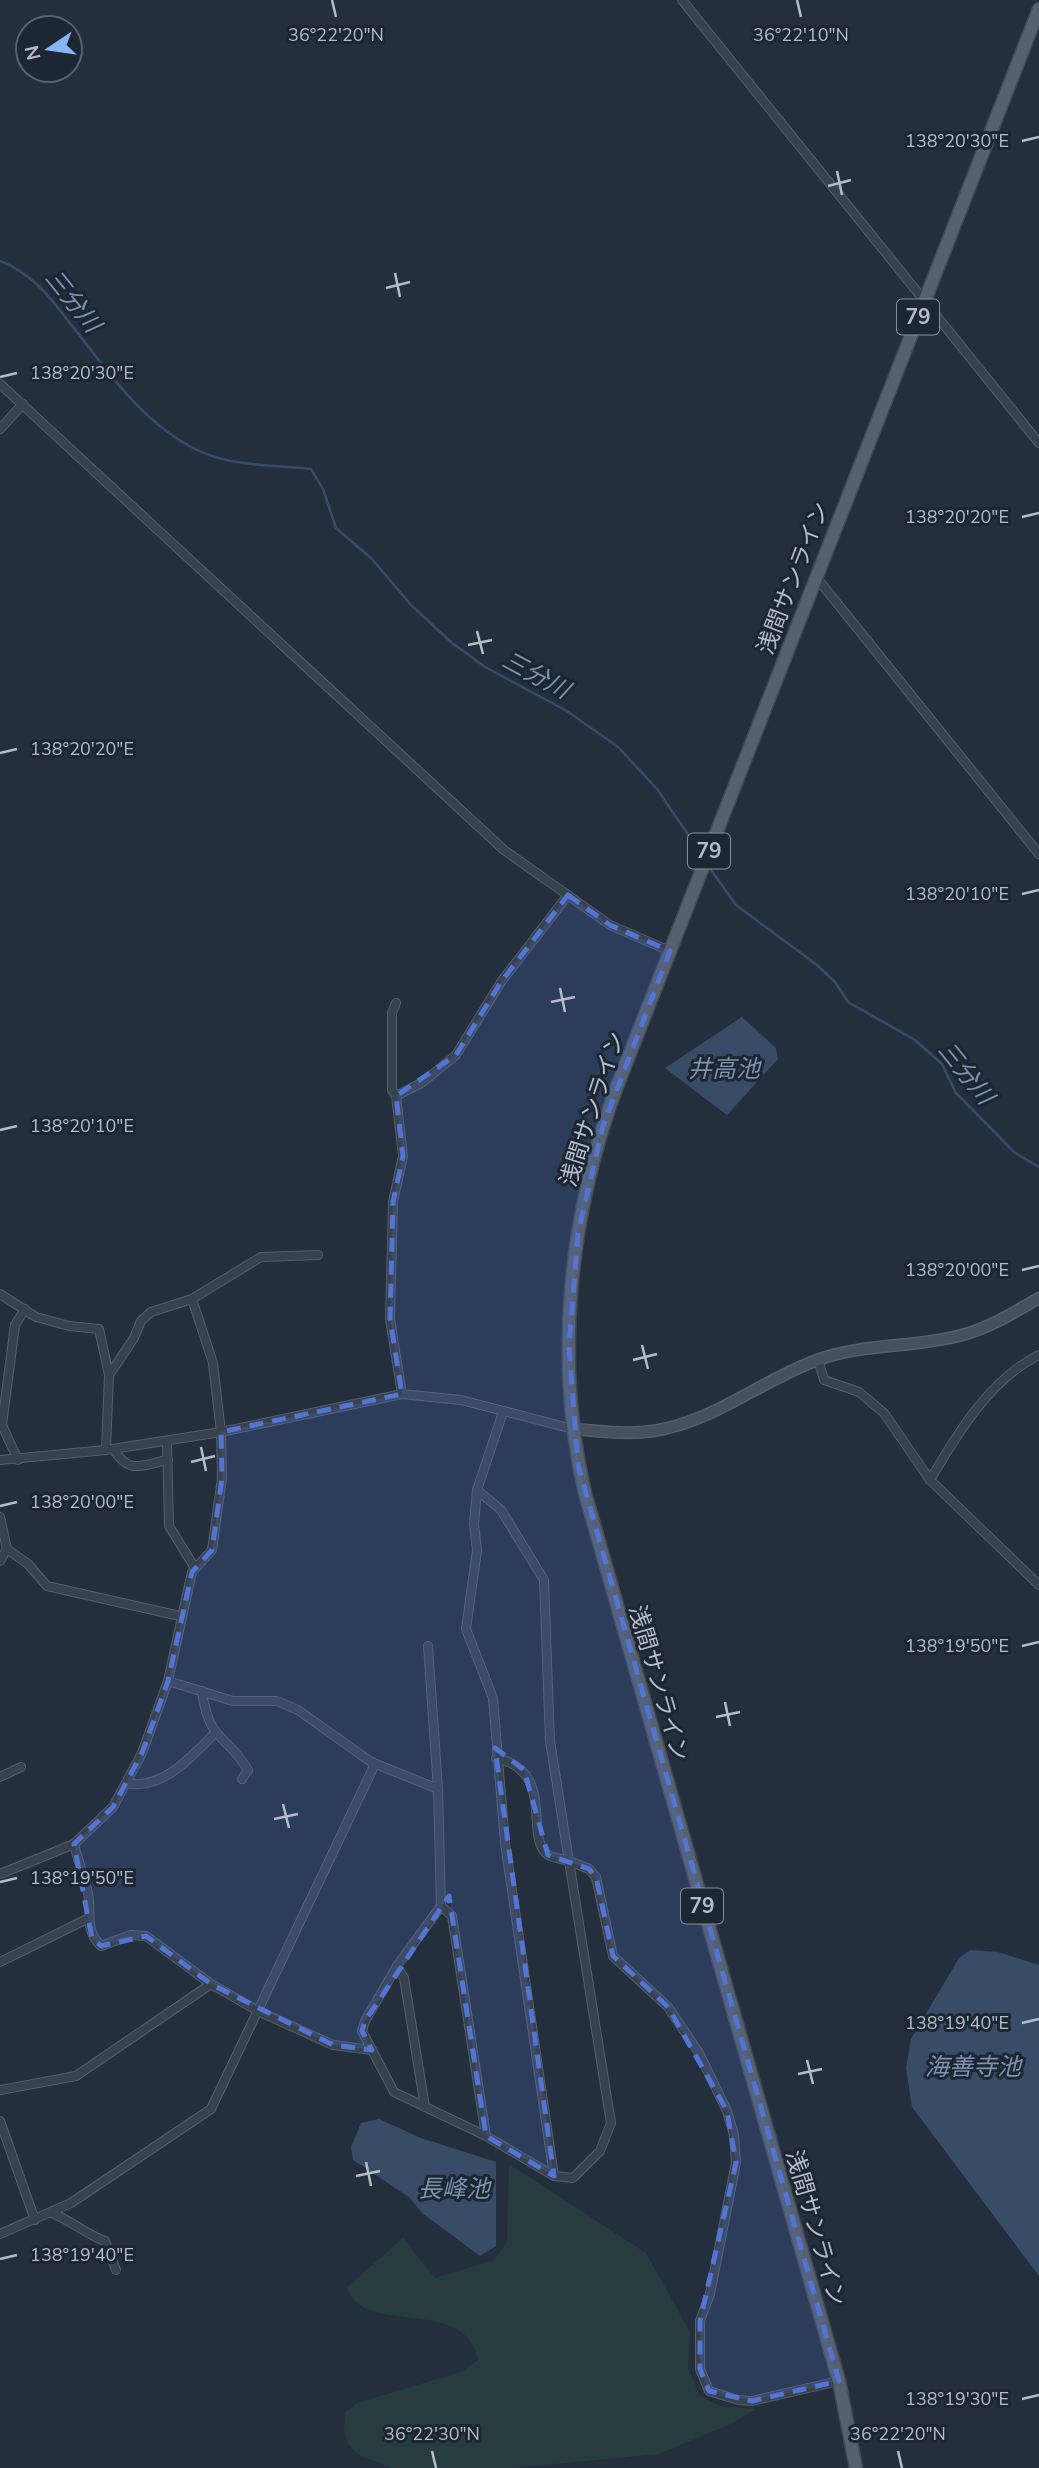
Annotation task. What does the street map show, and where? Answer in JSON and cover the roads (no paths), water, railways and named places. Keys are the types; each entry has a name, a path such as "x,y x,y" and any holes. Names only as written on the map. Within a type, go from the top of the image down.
{"main road":[{"name":"浅間サンライン","path":"856,2468 839,2381 584,1493 573,1429 570,1296 584,1201 608,1110 1039,9"}],"street":[{"path":"682,0 1039,443"},
{"path":"0,384 503,850 610,925 670,951"},
{"path":"0,429 23,404"},
{"path":"817,577 1039,854"},
{"path":"396,1096 423,1082 456,1055 501,982 568,895"},
{"path":"396,1003 392,1013 392,1090 396,1096 403,1156 393,1202 390,1320 402,1394"},
{"path":"110,1375 135,1338 141,1321 151,1312 192,1299 261,1257 318,1255"},
{"path":"0,1294 36,1317 69,1326 99,1329 110,1375 109,1450 122,1464 130,1467 168,1460"},
{"path":"0,1460 109,1450 167,1441 402,1394 461,1400 573,1429 643,1432 671,1427 703,1416 818,1359 862,1347 879,1348 965,1335 1039,1298"},
{"path":"0,1874 74,1844 113,1807 142,1753 168,1681 180,1616 195,1569 212,1550 222,1478 221,1432 213,1363 192,1299"},
{"path":"18,1460 2,1425 15,1325 25,1309"},
{"path":"930,1480 953,1441 989,1396 1018,1365 1039,1355"},
{"path":"818,1359 824,1380 859,1392 884,1413 930,1480 1039,1585"},
{"path":"503,1412 477,1490 474,1524 477,1550 467,1629 493,1698 505,1843 554,2176"},
{"path":"167,1441 169,1526 195,1569"},
{"path":"428,1646 438,1789 441,1906 397,1966 362,2031 394,2092 486,2136 554,2176 573,2178 600,2151 611,2123 550,1741 544,1580 502,1510 477,1490"},
{"path":"0,1517 7,1549 28,1564 47,1586 180,1616"},
{"path":"0,1561 7,1549"},
{"path":"168,1681 233,1701 277,1701 298,1710 375,1764 438,1789"},
{"path":"202,1691 207,1719 215,1734 248,1770 242,1779"},
{"path":"126,1783 140,1787 152,1784 191,1756 215,1734"},
{"path":"496,1758 512,1761 524,1770 538,1817 541,1846 548,1855 589,1868 596,1877 613,1956 668,2007 699,2053 727,2111 734,2135 736,2163 710,2294 700,2321 700,2369 709,2391 738,2400 752,2401 839,2381"},
{"path":"0,2234 52,2213 211,2109 375,1764"},
{"path":"0,1777 21,1767"},
{"path":"74,1844 88,1895 87,1919 92,1938 101,1946 131,1935 146,1936 211,1984 258,2011 333,2045 372,2050"},
{"path":"441,1906 452,1916 486,2136"},
{"path":"0,1962 87,1919"},
{"path":"397,1966 404,1978 425,2107"},
{"path":"0,2090 76,2076 211,1984"},
{"path":"0,2121 35,2220"},
{"path":"52,2213 69,2220 86,2235 105,2241 116,2270"}],"water":[{"name":"井高池","path":"742,1017 776,1048 778,1059 727,1115 665,1068"},
{"name":"海善寺池","path":"970,1950 998,1952 1039,1965 1039,2276 912,2107 906,2068 911,2039 959,1958"},
{"name":"長峰池","path":"379,2119 421,2138 496,2162 496,2246 480,2256 422,2213 409,2197 353,2160 351,2147 361,2123"}],"waterway":[{"name":"三分川","path":"0,261 34,282 125,392 143,411 184,443 206,454 231,461 311,469 323,489 336,528 372,559 411,605 452,643 485,667 567,711 618,747 657,789 702,855"},
{"name":"三分川","path":"709,867 736,905 817,965 835,982 848,1002 915,1040 942,1064 956,1093 1015,1153 1039,1167"}]}
